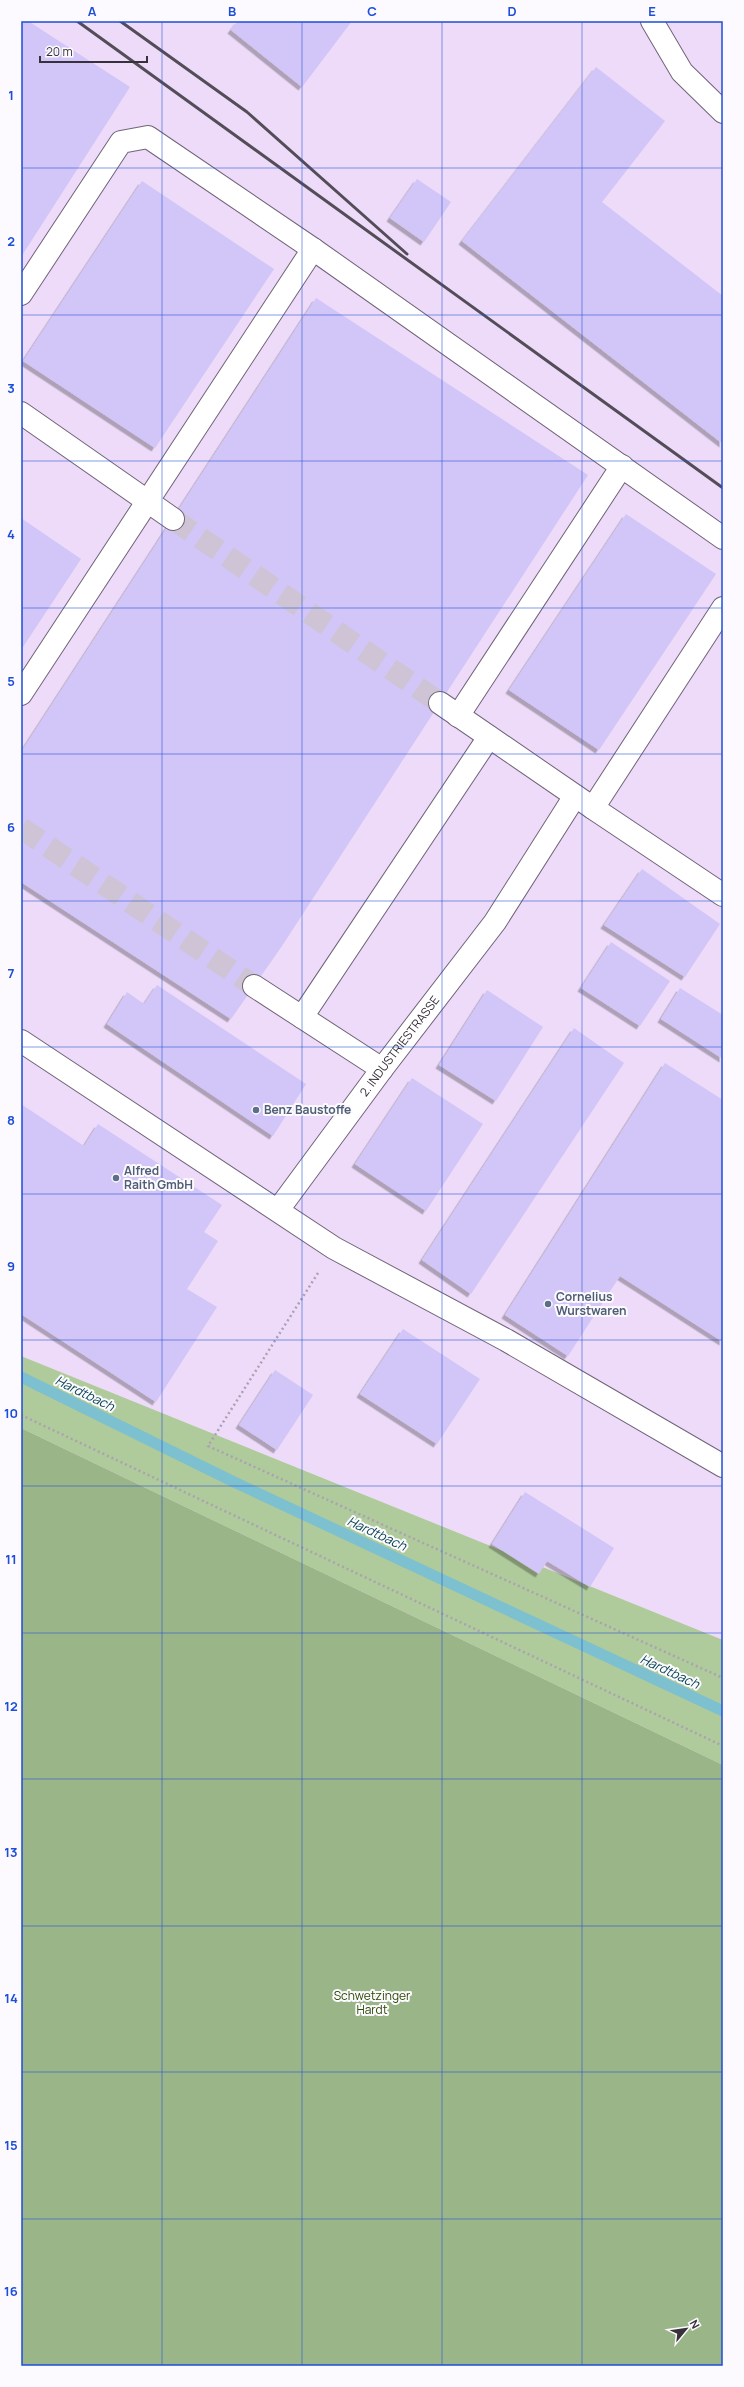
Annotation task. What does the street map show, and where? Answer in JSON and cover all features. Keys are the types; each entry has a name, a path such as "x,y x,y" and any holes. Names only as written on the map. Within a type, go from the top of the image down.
{"street":[{"path":"652,21 682,72 723,112"},
{"path":"21,294 121,142 148,137 313,249 723,538"},
{"path":"21,694 313,249"},
{"path":"21,413 173,519"},
{"path":"458,716 622,466"},
{"path":"593,808 723,608"},
{"path":"440,703 575,796 723,894"},
{"path":"302,1017 489,737"},
{"name":"2. INDUSTRIESTRASSE","path":"278,1210 382,1069 495,922 575,796"},
{"path":"254,986 382,1069"},
{"path":"21,1041 334,1248 506,1340 723,1466"}],"path":[{"path":"334,1248 208,1446 723,1678"},
{"path":"21,1415 723,1746"}],"shaded area":[{"path":"21,21 723,21 723,1640 21,1356"}],"green space":[{"path":"21,1356 723,1640 723,1765 21,1428"},
{"name":"Schwetzinger Hardt","path":"21,1428 723,1765 723,2366 21,2366"}],"building":[{"path":"21,21 28,21 130,87 21,257"},
{"path":"238,21 352,21 302,87 231,30"},
{"path":"596,67 665,121 602,202 723,296 723,444 462,241"},
{"path":"417,179 451,202 424,242 390,218"},
{"path":"142,181 274,269 155,448 23,361"},
{"path":"316,298 588,475 282,946 231,1019 21,882 21,752"},
{"path":"626,514 716,574 599,750 509,690"},
{"path":"21,518 81,559 21,650"},
{"path":"642,869 720,924 685,977 604,925"},
{"path":"611,942 670,981 640,1026 581,988"},
{"path":"157,985 306,1084 273,1136 107,1024 127,992 144,1004"},
{"path":"680,988 723,1015 723,1059 661,1019"},
{"path":"487,990 543,1027 496,1101 439,1065"},
{"path":"574,1028 624,1063 471,1294 422,1260"},
{"path":"665,1063 723,1100 723,1342 620,1276 568,1356 505,1315"},
{"path":"412,1078 483,1124 426,1211 355,1164"},
{"path":"21,1104 84,1146 98,1124 222,1205 204,1232 218,1241 187,1289 217,1307 156,1402 21,1314"},
{"path":"403,1329 480,1379 437,1444 360,1394"},
{"path":"275,1370 313,1395 277,1450 239,1425"},
{"path":"525,1492 614,1548 590,1587 547,1561 539,1574 492,1544"}],"waterway":[{"name":"Hardtbach","path":"21,1377 234,1482 723,1711"}],"tunnel":[{"path":"173,519 440,703"},
{"path":"21,828 254,986"}],"railway":[{"path":"77,21 723,488"},
{"path":"120,21 247,112 407,254"}],"place":[{"name":"Benz Baustoffe","path":"256,1110"},
{"name":"Alfred Raith GmbH","path":"116,1178"},
{"name":"Cornelius Wurstwaren","path":"548,1304"}]}
